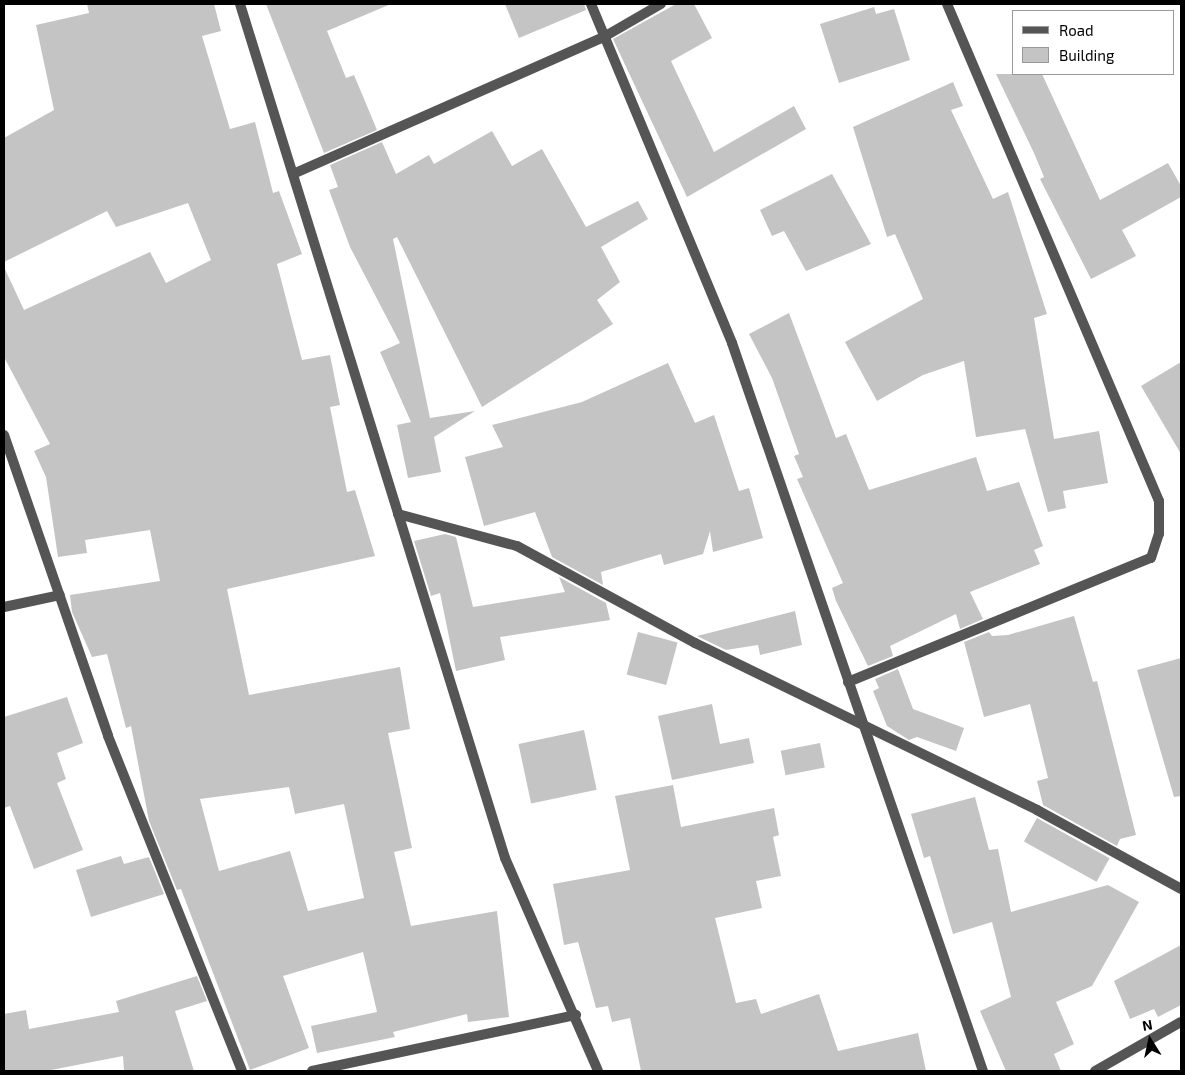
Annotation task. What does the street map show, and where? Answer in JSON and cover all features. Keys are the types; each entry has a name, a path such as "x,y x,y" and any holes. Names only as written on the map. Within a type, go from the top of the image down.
{"street":[{"path":"240,4 505,858 576,1015 598,1071"},
{"path":"591,4 602,38 732,343 983,1071"},
{"path":"293,174 602,38 661,4"},
{"path":"848,682 1151,558 1159,534 1159,501 947,4"},
{"path":"4,435 108,736 242,1071"},
{"path":"398,514 517,546 864,728 1037,810 1181,889"},
{"path":"4,607 60,595"},
{"path":"312,1071 576,1015"},
{"path":"1095,1071 1181,1022"}],"building":[{"path":"87,4 214,4 221,31 202,36 230,129 255,122 273,193 279,191 302,254 277,264 302,360 330,355 340,405 330,407 347,492 355,490 375,556 227,589 249,695 400,667 410,729 388,733 412,848 394,852 411,926 497,911 509,1017 468,1022 467,1014 393,1032 395,1037 317,1053 311,1026 377,1012 363,952 283,976 309,1048 250,1070 181,889 177,890 149,821 131,726 126,728 107,654 92,657 72,612 70,595 160,581 150,530 85,540 87,553 58,557 46,477 34,451 50,444 4,357 4,267 24,310 150,252 166,283 211,260 188,203 116,227 107,211 4,262 4,138 54,110 36,25 89,13","holes":["289,787 295,814 344,804 364,898 308,911 290,851 219,871 200,799"]},
{"path":"266,4 391,4 327,31 346,78 354,75 377,130 324,153"},
{"path":"505,4 584,4 586,10 519,38"},
{"path":"676,4 694,4 712,38 671,61 714,152 794,106 806,129 687,197 613,39"},
{"path":"874,7 876,14 894,9 910,60 839,83 820,24"},
{"path":"996,74 1042,75 1100,200 1168,163 1181,186 1181,197 1122,230 1136,256 1091,279 1040,179 1044,177"},
{"path":"953,82 963,106 951,110 993,199 1008,192 1047,314 1034,318 1054,439 1099,431 1108,483 1063,491 1066,508 1048,512 1025,429 976,437 964,361 923,375 877,401 845,342 923,299 895,234 887,237 853,127"},
{"path":"492,131 512,166 542,149 586,227 638,201 648,219 601,247 620,282 597,300 613,324 482,407 397,237 393,239 430,418 475,411 434,437 441,472 408,478 397,425 411,422 380,352 400,343 350,247 329,190 338,187 330,165 382,142 396,174 429,155 434,164"},
{"path":"832,174 871,244 806,271 784,231 772,236 760,210"},
{"path":"789,313 836,438 846,434 869,490 976,457 987,491 1019,482 1043,546 1034,550 1040,564 970,592 983,619 960,629 956,614 890,646 893,656 868,666 836,601 832,588 843,583 797,479 803,477 794,456 799,454 772,378 749,334"},
{"path":"1181,362 1181,454 1141,386"},
{"path":"668,363 695,423 714,415 739,491 749,488 763,538 713,552 710,531 703,554 664,565 661,554 601,572 603,585 552,557 535,512 484,526 465,457 503,447 492,425 582,402"},
{"path":"445,534 456,537 473,607 565,592 559,577 606,603 610,620 500,637 505,660 456,671 440,593 431,596 414,541"},
{"path":"795,611 802,645 760,655 758,645 726,650 697,636"},
{"path":"1074,616 1093,682 1097,681 1136,835 1120,839 1117,846 1043,805 1037,781 1048,778 1030,704 984,717 964,642 989,632 992,636 1008,635"},
{"path":"638,632 678,643 666,685 627,675"},
{"path":"1181,658 1181,796 1174,797 1137,670"},
{"path":"898,669 913,709 964,728 956,751 917,737 909,740 887,726 873,691 879,688 875,679"},
{"path":"67,697 83,743 57,753 66,779 57,783 83,850 34,869 10,806 4,808 4,717"},
{"path":"712,704 720,744 749,738 754,763 672,780 658,716"},
{"path":"584,730 597,790 531,804 518,744"},
{"path":"820,743 825,768 786,775 781,751"},
{"path":"673,785 681,827 774,808 779,835 773,837 781,876 756,881 762,908 715,918 736,1003 756,999 761,1014 819,994 838,1051 918,1033 926,1071 641,1071 630,1018 612,1022 608,1006 596,1008 578,942 564,945 553,884 630,870 615,796"},
{"path":"975,797 989,850 998,849 1011,912 1108,885 1139,902 1092,986 1056,1002 1074,1044 1054,1054 1061,1071 1006,1071 980,1011 1011,997 992,922 953,934 930,856 924,858 911,814"},
{"path":"1037,818 1110,858 1097,882 1024,842"},
{"path":"121,856 124,864 149,857 164,894 91,917 76,870"},
{"path":"1181,945 1181,1005 1158,1017 1154,1009 1130,1019 1114,981"},
{"path":"197,976 207,1001 175,1011 194,1071 124,1071 123,1056 46,1071 4,1071 4,1014 26,1010 29,1029 119,1012 116,1001"}]}
